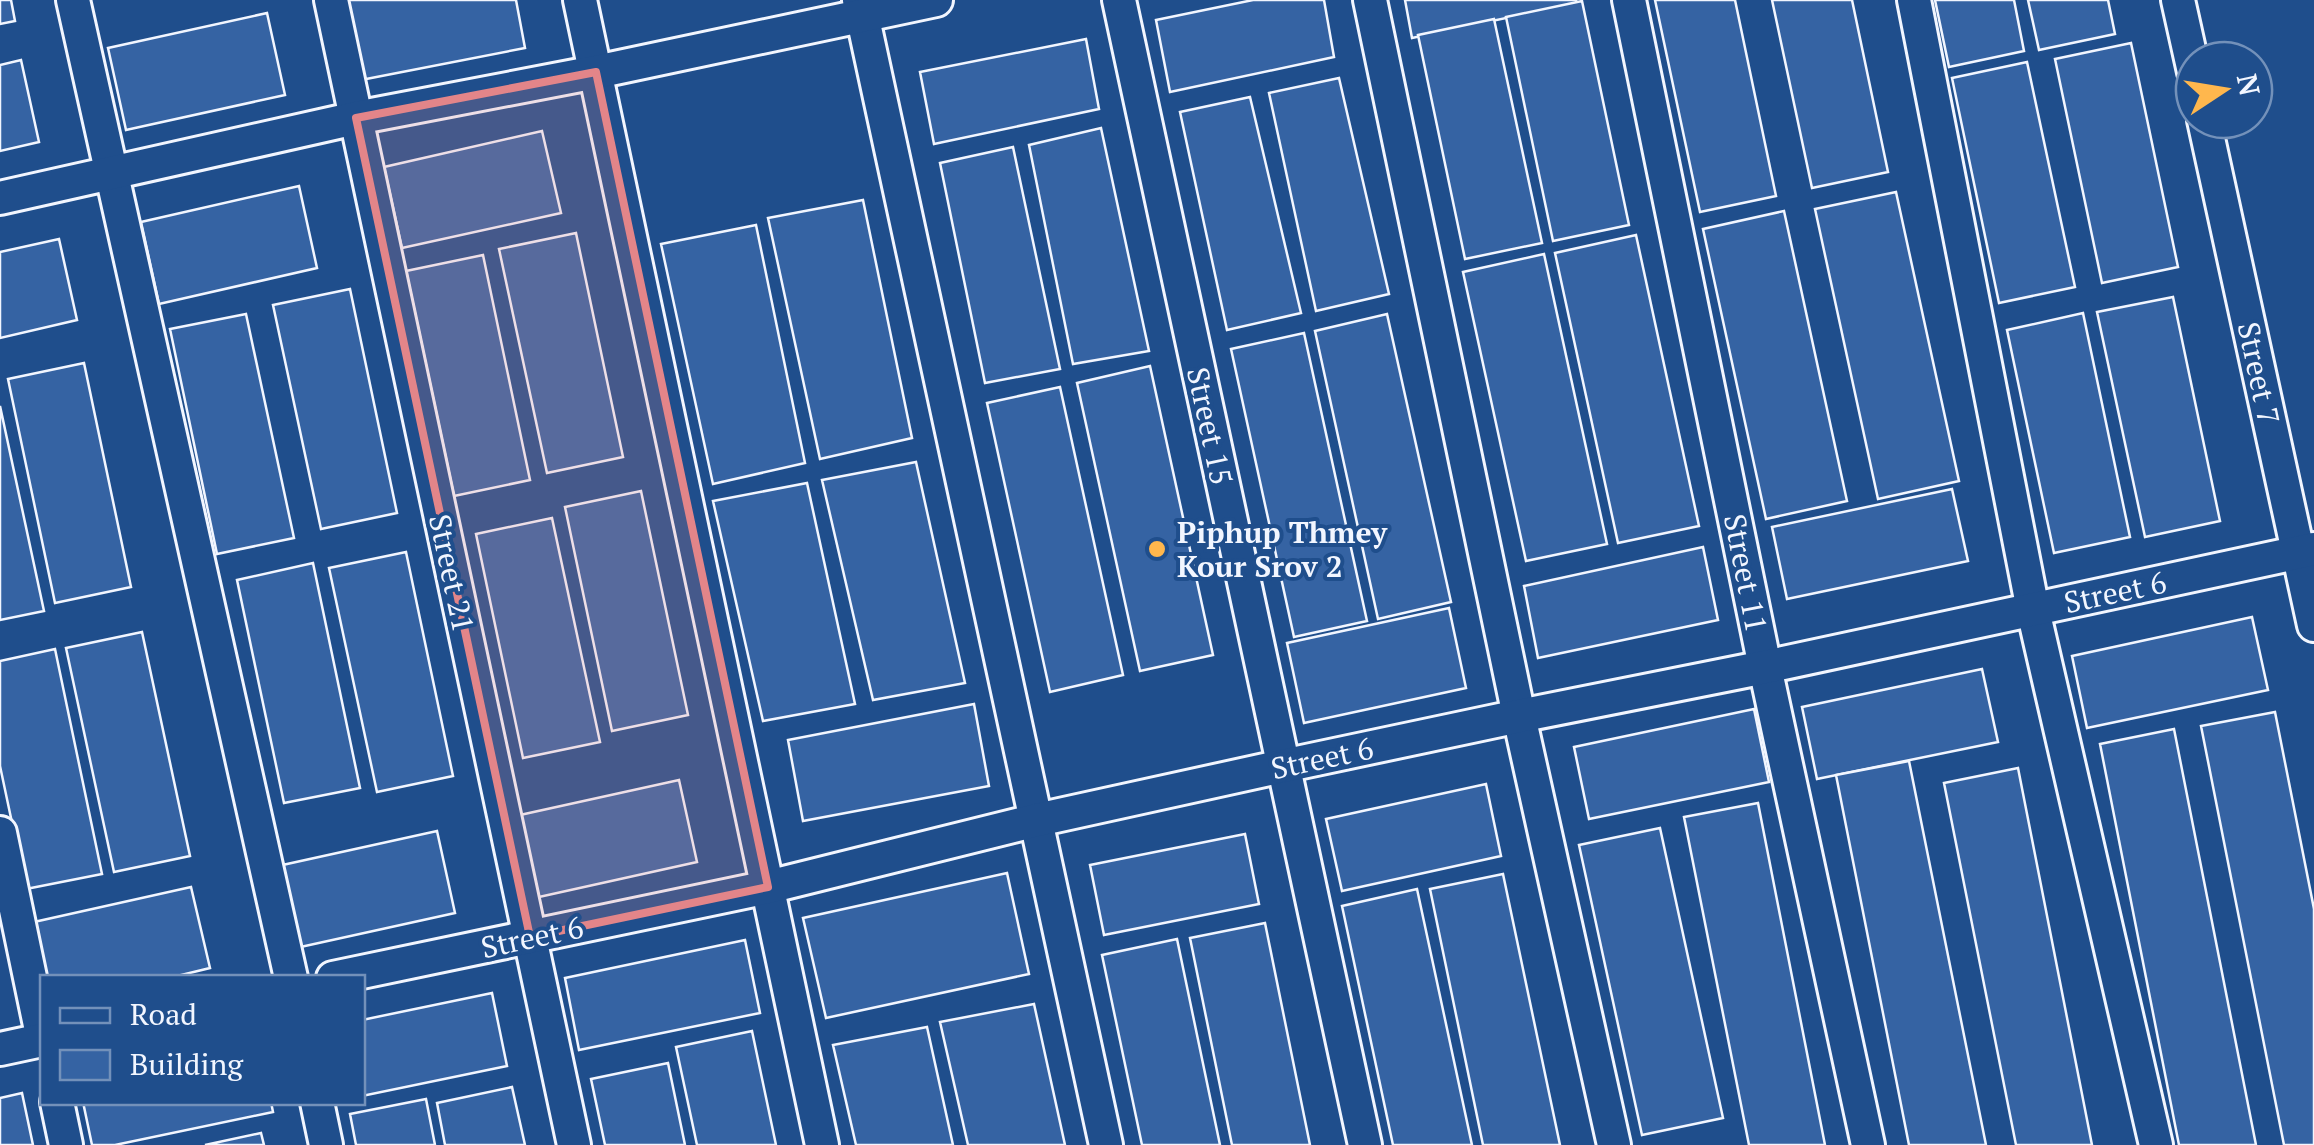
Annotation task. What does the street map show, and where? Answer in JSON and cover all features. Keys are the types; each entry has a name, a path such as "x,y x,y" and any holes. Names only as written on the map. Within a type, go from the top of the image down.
{"street":[{"path":"72,0 289,975"},
{"name":"Street 21","path":"331,0 574,1145"},
{"path":"580,0 822,1145"},
{"path":"0,198 356,118 596,72 861,8 936,0"},
{"name":"Street 15","path":"1119,0 1365,1145"},
{"path":"1370,0 1519,716 1614,1145"},
{"name":"Street 11","path":"1629,0 1765,667 1868,1145"},
{"path":"1914,0 2033,610 2156,1145"},
{"path":"2178,0 2187,40"},
{"path":"861,8 1106,1145"},
{"name":"Street 7","path":"2209,140 2306,551 2314,625"},
{"name":"Street 6","path":"347,975 768,887 1037,820 1282,766 2306,551"},
{"path":"0,832 40,1028"},
{"path":"0,1049 40,1039"},
{"path":"58,1105 66,1145"},
{"path":"318,1105 326,1145"}],"highlighted area":[{"path":"596,72 768,887 530,937 356,118"}],"building":[{"path":"0,0 11,0 15,21 0,24"},
{"path":"345,0 516,0 525,48 361,80"},
{"path":"1253,0 1324,0 1334,57 1170,92 1156,20"},
{"path":"1405,0 1576,0 1577,3 1412,38"},
{"path":"1655,0 1735,0 1776,196 1700,212"},
{"path":"1772,0 1852,0 1888,172 1812,188"},
{"path":"1935,0 2014,0 2024,51 1949,67"},
{"path":"2028,0 2108,0 2115,34 2039,50"},
{"path":"1582,1 1629,225 1553,241 1506,17"},
{"path":"267,13 285,95 126,130 108,48"},
{"path":"1494,19 1542,243 1465,259 1418,35"},
{"path":"1086,39 1099,109 934,144 920,72"},
{"path":"2131,43 2178,267 2102,283 2055,59"},
{"path":"21,60 39,142 0,151 0,65"},
{"path":"2027,62 2075,287 1999,303 1952,78"},
{"path":"1339,78 1389,294 1316,311 1269,93"},
{"path":"1250,97 1301,313 1227,330 1180,112"},
{"path":"1101,128 1149,351 1073,364 1029,145"},
{"path":"542,131 561,213 402,248 384,167"},
{"path":"1013,147 1060,369 985,383 940,163"},
{"path":"299,186 317,268 159,304 141,222"},
{"path":"1896,192 1959,481 1878,499 1815,209"},
{"path":"863,200 912,438 820,459 768,218"},
{"path":"1784,211 1847,501 1766,519 1703,229"},
{"path":"756,225 805,463 713,484 661,244"},
{"path":"576,233 623,457 547,473 499,249"},
{"path":"1636,235 1699,526 1618,543 1555,253"},
{"path":"59,239 77,320 0,338 0,252"},
{"path":"1544,254 1607,544 1526,561 1463,272"},
{"path":"483,255 530,480 454,496 406,271"},
{"path":"350,289 397,513 321,529 273,305"},
{"path":"2173,297 2220,521 2145,537 2097,312"},
{"path":"2083,313 2130,537 2054,553 2007,330"},
{"path":"246,314 294,538 217,554 170,329"},
{"path":"1387,314 1451,602 1378,619 1315,331"},
{"path":"1304,333 1367,621 1294,637 1231,349"},
{"path":"84,363 131,587 55,603 8,379"},
{"path":"1150,366 1213,655 1140,671 1077,383"},
{"path":"1060,387 1123,675 1050,692 987,403"},
{"path":"0,406 44,611 0,620"},
{"path":"916,462 965,683 873,700 822,480"},
{"path":"807,483 855,704 763,721 713,501"},
{"path":"1952,489 1968,561 1787,599 1772,527"},
{"path":"641,491 688,715 612,731 565,507"},
{"path":"552,518 600,742 523,758 476,534"},
{"path":"1703,547 1718,620 1538,658 1524,586"},
{"path":"406,552 453,776 377,792 329,568"},
{"path":"313,563 360,788 284,803 237,580"},
{"path":"1449,608 1466,688 1304,723 1287,643"},
{"path":"2252,617 2268,690 2087,728 2072,656"},
{"path":"142,632 190,856 114,872 66,648"},
{"path":"55,649 102,874 26,889 0,766 0,661"},
{"path":"1982,669 1998,742 1817,779 1802,707"},
{"path":"974,704 989,786 803,821 788,740"},
{"path":"1754,709 1769,782 1589,819 1574,747"},
{"path":"2275,712 2314,909 2314,1145 2284,1145 2201,726"},
{"path":"2174,729 2256,1145 2179,1145 2100,744"},
{"path":"1909,761 1986,1145 1909,1145 1836,775"},
{"path":"2018,768 2092,1145 2016,1145 1944,783"},
{"path":"679,780 697,862 539,897 520,815"},
{"path":"1486,784 1501,856 1342,891 1326,819"},
{"path":"1758,803 1825,1145 1749,1145 1684,817"},
{"path":"1660,828 1723,1118 1642,1135 1579,845"},
{"path":"437,831 455,913 296,948 278,866"},
{"path":"1245,834 1259,904 1104,935 1090,865"},
{"path":"1007,873 1029,974 826,1018 803,918"},
{"path":"1503,874 1560,1145 1483,1145 1430,889"},
{"path":"191,887 210,968 181,975 45,975 34,922"},
{"path":"1417,889 1472,1145 1393,1145 1342,906"},
{"path":"1265,923 1310,1145 1232,1145 1190,938"},
{"path":"1177,939 1220,1145 1142,1145 1102,955"},
{"path":"745,940 760,1013 579,1050 565,978"},
{"path":"492,993 507,1066 365,1095 365,1019"},
{"path":"1034,1004 1065,1145 968,1145 940,1022"},
{"path":"927,1027 953,1145 856,1145 833,1045"},
{"path":"752,1031 776,1145 697,1145 676,1047"},
{"path":"668,1063 685,1145 605,1145 591,1079"},
{"path":"512,1087 525,1145 445,1145 437,1103"},
{"path":"22,1093 33,1145 0,1145 0,1098"},
{"path":"426,1099 435,1145 356,1145 350,1114"},
{"path":"84,1105 272,1105 273,1112 115,1145 92,1145"},
{"path":"261,1133 264,1145 205,1145"}],"place":[{"name":"Piphup Thmey Kour Srov 2","path":"1157,549"}]}
